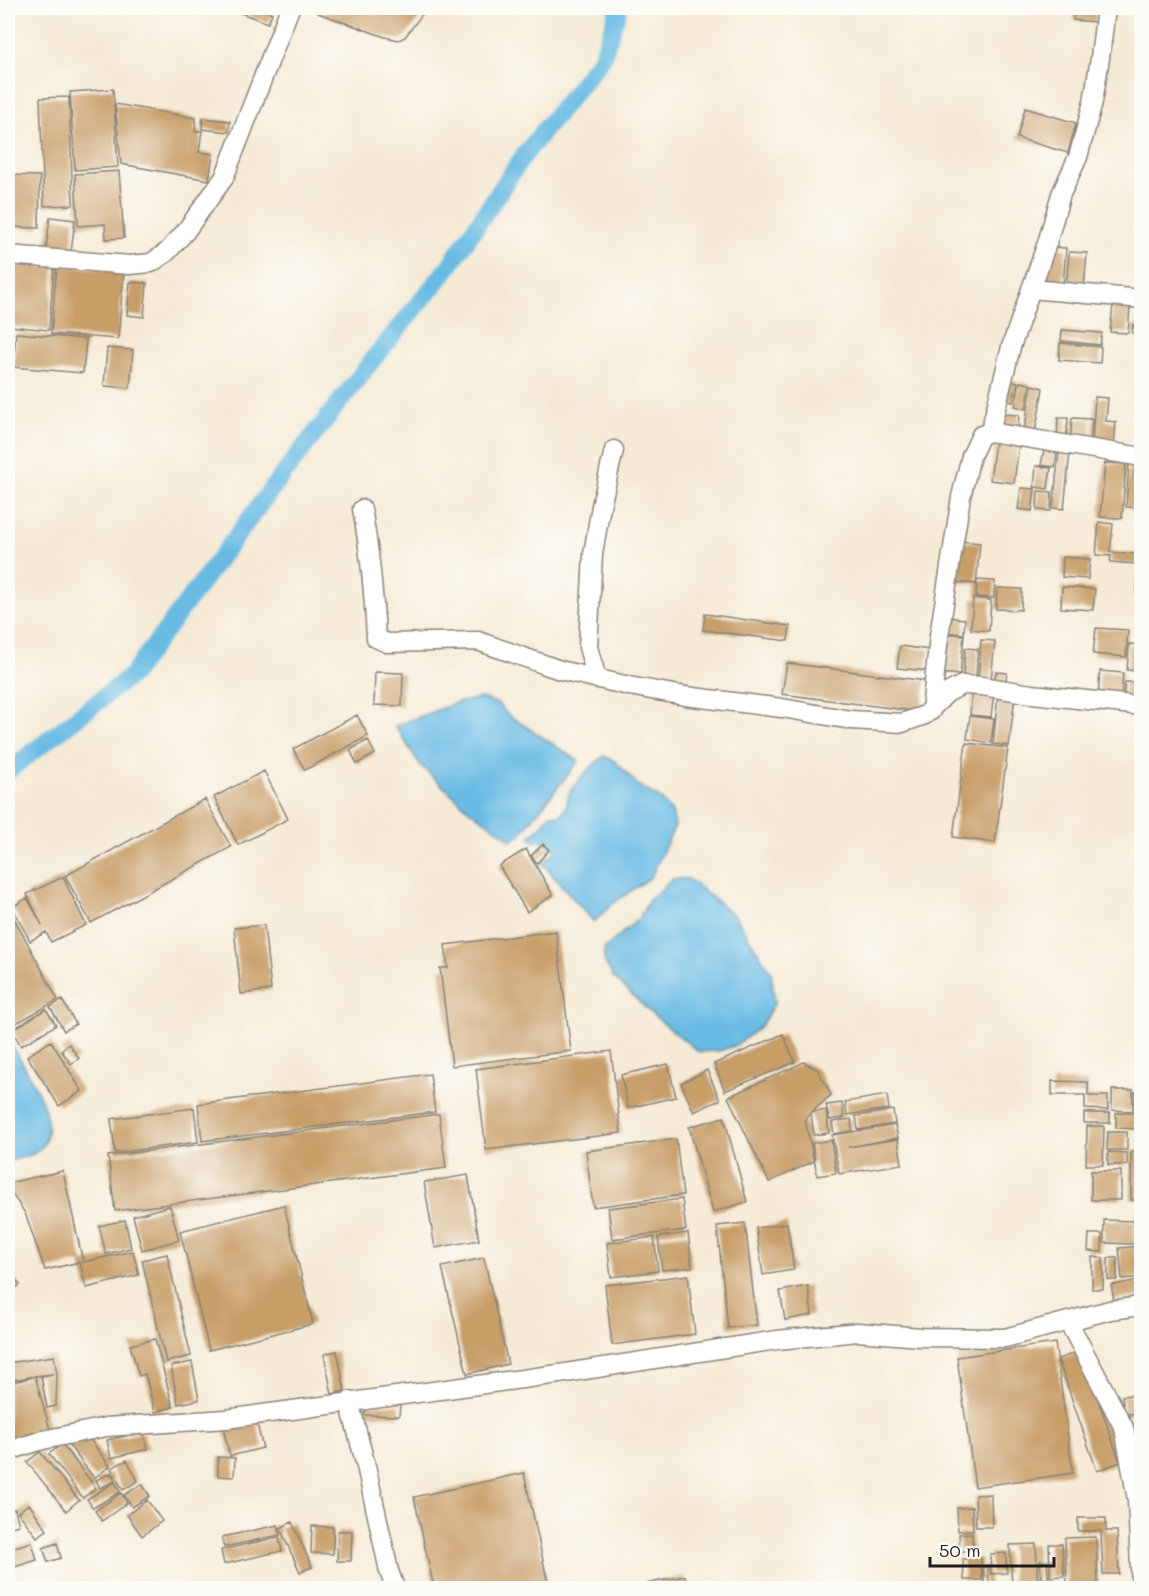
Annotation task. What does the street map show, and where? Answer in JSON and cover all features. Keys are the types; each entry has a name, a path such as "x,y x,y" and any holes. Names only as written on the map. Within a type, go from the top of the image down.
{"street":[{"path":"8,255 129,266 151,263 167,252 185,232 224,178 290,8"},
{"path":"990,432 1011,347 1047,243 1061,194 1078,157 1093,102 1106,8"},
{"path":"1030,290 1142,299"},
{"path":"931,711 939,636 961,496 971,456 981,435 990,432 1142,457"},
{"path":"597,679 588,647 593,564 601,506 614,450"},
{"path":"362,509 370,552 376,638 387,643 478,641 560,670 597,679 685,696 782,708 851,720 902,723 925,716 947,693 962,685 1142,706"},
{"path":"8,1451 44,1440 106,1427 226,1419 559,1374 789,1339 858,1332 921,1337 1005,1338 1110,1310 1142,1306"},
{"path":"1068,1321 1124,1428 1137,1500 1141,1588"},
{"path":"349,1401 394,1588"}],"water":[{"path":"481,698 498,704 508,715 579,761 519,836 512,840 468,809 421,766 395,726 455,703"},
{"path":"604,756 615,761 639,786 661,799 672,812 675,826 651,877 611,905 594,922 542,863 556,851 542,840 535,842 529,837 541,827 550,814 560,815 563,812 572,788"},
{"path":"673,879 689,879 735,916 771,972 775,1002 761,1026 737,1045 719,1051 699,1052 653,1015 613,977 604,960 604,949 639,918 649,900"},
{"path":"8,1039 40,1096 46,1113 48,1129 44,1142 35,1153 8,1161"}],"building":[{"path":"227,8 257,8 272,13 268,23"},
{"path":"320,8 427,8 405,37 399,40 318,13"},
{"path":"1050,8 1072,8 1071,14 1049,11"},
{"path":"1074,8 1096,8 1095,22 1073,20"},
{"path":"113,89 118,167 75,170 70,92"},
{"path":"69,97 73,205 44,206 40,98"},
{"path":"115,104 196,118 195,131 202,131 199,152 213,154 209,180 121,164"},
{"path":"1025,108 1076,123 1068,153 1017,138"},
{"path":"203,118 230,121 229,132 202,129"},
{"path":"119,171 124,238 106,239 105,224 78,226 75,174"},
{"path":"8,175 40,176 39,228 8,227"},
{"path":"50,217 75,220 71,252 46,249"},
{"path":"1048,247 1066,248 1063,287 1045,286"},
{"path":"1069,252 1087,253 1084,288 1066,287"},
{"path":"15,265 54,268 49,330 9,326"},
{"path":"57,265 124,271 118,339 51,334"},
{"path":"130,282 147,283 144,317 127,315"},
{"path":"1113,305 1130,307 1128,333 1110,332"},
{"path":"1133,325 1142,326 1142,334 1132,333"},
{"path":"1062,330 1102,333 1100,345 1061,341"},
{"path":"16,333 86,339 83,373 13,367"},
{"path":"1060,343 1101,347 1100,363 1059,360"},
{"path":"107,348 133,350 130,388 104,386"},
{"path":"1008,380 1018,382 1013,402 1004,400"},
{"path":"1020,382 1030,384 1026,409 1015,406"},
{"path":"1032,385 1043,388 1035,434 1024,432"},
{"path":"1095,397 1108,398 1106,421 1116,422 1114,446 1092,444"},
{"path":"999,414 1019,415 1018,429 998,428"},
{"path":"1058,418 1068,418 1066,441 1057,440"},
{"path":"1072,418 1092,419 1090,443 1070,442"},
{"path":"995,442 1019,445 1014,483 990,480"},
{"path":"1044,450 1057,452 1055,467 1041,465"},
{"path":"1059,451 1070,452 1064,509 1053,508"},
{"path":"1105,463 1126,464 1122,518 1100,517"},
{"path":"1129,463 1142,464 1142,508 1126,507"},
{"path":"1036,466 1051,468 1048,489 1034,487"},
{"path":"1021,488 1035,489 1032,511 1018,509"},
{"path":"1038,491 1052,492 1051,511 1037,510"},
{"path":"1099,522 1113,524 1110,552 1138,554 1137,564 1110,562 1111,556 1096,555"},
{"path":"960,541 980,543 976,584 957,582"},
{"path":"1140,550 1142,550 1142,595 1136,595"},
{"path":"1063,557 1090,559 1088,579 1062,577"},
{"path":"977,580 995,581 994,598 976,597"},
{"path":"1062,587 1095,589 1093,610 1061,608"},
{"path":"997,588 1022,589 1021,610 996,609"},
{"path":"973,598 991,600 989,631 971,629"},
{"path":"705,614 790,626 788,641 703,630"},
{"path":"946,617 965,619 964,634 944,632"},
{"path":"1096,628 1128,630 1126,657 1093,654"},
{"path":"943,633 964,635 960,675 939,673"},
{"path":"981,640 995,641 991,680 978,679"},
{"path":"1129,644 1142,645 1142,671 1127,670"},
{"path":"900,646 929,650 927,671 897,668"},
{"path":"965,648 978,649 976,677 963,676"},
{"path":"787,663 926,681 921,712 782,694"},
{"path":"1100,671 1123,673 1121,700 1098,698"},
{"path":"375,672 403,673 402,706 374,705"},
{"path":"996,672 1007,673 1005,685 994,683"},
{"path":"1125,682 1136,682 1135,702 1123,701"},
{"path":"972,690 994,692 991,717 970,715"},
{"path":"998,694 1015,696 1009,746 993,744"},
{"path":"357,715 368,736 305,770 293,749"},
{"path":"970,716 994,719 991,743 967,739"},
{"path":"368,740 375,754 357,764 350,750"},
{"path":"966,743 1008,748 995,843 953,837"},
{"path":"264,771 288,819 238,845 214,797"},
{"path":"205,799 231,847 91,923 65,876"},
{"path":"543,844 549,850 537,863 531,856"},
{"path":"526,849 553,895 527,912 499,866"},
{"path":"63,877 86,925 51,942 46,932 30,941 12,907 27,898 42,925 27,894"},
{"path":"8,907 58,1000 9,1027 8,1025"},
{"path":"264,925 271,990 241,994 234,928"},
{"path":"556,931 571,1051 452,1066 440,968 448,968 445,945"},
{"path":"62,1000 76,1024 64,1031 50,1007"},
{"path":"46,1009 56,1025 21,1046 12,1030"},
{"path":"783,1034 795,1062 725,1091 714,1064"},
{"path":"51,1041 82,1091 59,1106 27,1056"},
{"path":"69,1044 79,1058 71,1064 61,1050"},
{"path":"611,1051 621,1133 486,1150 476,1069"},
{"path":"804,1062 818,1070 831,1095 812,1112 826,1110 829,1133 814,1135 811,1113 805,1119 814,1161 769,1182 728,1097"},
{"path":"668,1064 676,1097 628,1108 621,1075"},
{"path":"707,1070 720,1100 694,1112 681,1083"},
{"path":"430,1074 435,1112 202,1141 198,1104"},
{"path":"1052,1081 1088,1082 1088,1096 1108,1096 1108,1110 1085,1109 1085,1095 1052,1095"},
{"path":"1112,1090 1133,1090 1133,1111 1112,1110"},
{"path":"1135,1092 1142,1092 1142,1110 1135,1110"},
{"path":"887,1095 889,1109 847,1115 845,1102"},
{"path":"842,1103 844,1118 829,1120 826,1105"},
{"path":"194,1108 198,1142 115,1153 111,1119"},
{"path":"893,1110 895,1124 858,1130 856,1116"},
{"path":"1084,1113 1110,1113 1110,1123 1084,1123"},
{"path":"1116,1113 1142,1113 1142,1129 1116,1128"},
{"path":"439,1114 446,1168 115,1211 108,1156"},
{"path":"724,1117 747,1202 713,1212 689,1127"},
{"path":"851,1119 852,1131 834,1134 832,1122"},
{"path":"895,1125 898,1138 848,1147 898,1139 902,1164 839,1174 832,1135"},
{"path":"1087,1126 1104,1126 1103,1165 1086,1165"},
{"path":"1108,1132 1127,1132 1127,1150 1107,1150"},
{"path":"676,1139 683,1195 593,1207 586,1151"},
{"path":"831,1140 836,1173 817,1176 812,1143"},
{"path":"1131,1151 1142,1151 1142,1200 1131,1200"},
{"path":"1108,1152 1127,1153 1127,1165 1108,1165"},
{"path":"63,1171 83,1262 133,1251 139,1275 86,1288 80,1262 45,1270 25,1213 8,1188 8,1183"},
{"path":"1091,1171 1121,1171 1121,1200 1091,1200"},
{"path":"468,1175 479,1240 435,1248 424,1182"},
{"path":"682,1199 686,1230 612,1239 608,1208"},
{"path":"284,1205 313,1324 209,1350 180,1231"},
{"path":"170,1206 179,1240 142,1250 133,1216"},
{"path":"1136,1212 1142,1212 1142,1235 1135,1235"},
{"path":"125,1220 131,1248 106,1254 99,1226"},
{"path":"1104,1220 1134,1221 1134,1244 1104,1243"},
{"path":"745,1223 757,1325 728,1328 717,1226"},
{"path":"787,1223 794,1270 763,1275 756,1228"},
{"path":"688,1233 692,1267 662,1270 658,1237"},
{"path":"1089,1234 1102,1234 1102,1252 1088,1251"},
{"path":"654,1237 658,1271 611,1277 607,1243"},
{"path":"1142,1246 1142,1277 1122,1279 1119,1248"},
{"path":"167,1254 191,1356 166,1362 142,1260"},
{"path":"1092,1257 1103,1258 1103,1289 1092,1289"},
{"path":"484,1258 508,1364 467,1374 442,1267"},
{"path":"1108,1258 1117,1258 1117,1280 1108,1280"},
{"path":"8,1270 20,1285 8,1294"},
{"path":"688,1275 695,1334 612,1345 605,1285"},
{"path":"1142,1280 1142,1296 1114,1300 1111,1285"},
{"path":"808,1286 812,1315 785,1320 780,1291"},
{"path":"155,1339 173,1407 155,1412 145,1374 139,1376 130,1345"},
{"path":"1055,1343 1073,1473 975,1487 957,1357"},
{"path":"337,1351 345,1391 332,1394 324,1354"},
{"path":"1081,1351 1120,1462 1097,1471 1058,1359"},
{"path":"54,1356 57,1374 56,1406 47,1408 41,1376 53,1374 8,1381 8,1363"},
{"path":"192,1362 199,1400 178,1404 171,1366"},
{"path":"35,1376 51,1433 8,1446 8,1384"},
{"path":"1142,1394 1142,1412 1124,1415 1122,1396"},
{"path":"365,1404 400,1405 399,1416 365,1415"},
{"path":"1142,1415 1142,1436 1131,1438 1128,1417"},
{"path":"255,1416 263,1448 230,1456 222,1424"},
{"path":"143,1432 148,1449 111,1458 107,1440"},
{"path":"90,1439 110,1466 94,1478 68,1444"},
{"path":"1142,1441 1142,1487 1129,1444"},
{"path":"62,1444 96,1488 83,1498 49,1454"},
{"path":"40,1452 79,1500 66,1511 27,1462"},
{"path":"218,1457 235,1458 234,1477 218,1476"},
{"path":"127,1460 138,1481 123,1490 111,1468"},
{"path":"111,1473 115,1481 100,1488 96,1480"},
{"path":"524,1473 549,1588 434,1588 414,1497"},
{"path":"115,1482 120,1492 93,1508 87,1499"},
{"path":"142,1484 150,1496 132,1507 124,1495"},
{"path":"121,1493 127,1503 102,1521 95,1511"},
{"path":"991,1494 992,1527 976,1527 975,1495"},
{"path":"147,1500 162,1521 142,1536 127,1515"},
{"path":"29,1504 47,1530 37,1537 18,1512"},
{"path":"972,1507 973,1530 958,1531 957,1508"},
{"path":"15,1509 19,1525 8,1528 8,1511"},
{"path":"1078,1518 1106,1518 1106,1531 1117,1531 1119,1574 1103,1574 1101,1531 1078,1531"},
{"path":"292,1522 312,1567 300,1572 280,1528"},
{"path":"278,1525 280,1535 224,1547 222,1537"},
{"path":"312,1526 333,1527 333,1554 311,1553"},
{"path":"338,1531 352,1531 351,1561 337,1561"},
{"path":"972,1533 973,1551 960,1551 959,1534"},
{"path":"279,1537 282,1551 224,1564 221,1550"},
{"path":"1096,1537 1098,1585 1067,1587 1065,1538"},
{"path":"32,1542 37,1560 8,1569 8,1549"},
{"path":"57,1543 61,1558 48,1562 43,1548"},
{"path":"1036,1544 1038,1588 1012,1588 1010,1545"},
{"path":"1049,1544 1062,1544 1064,1576 1050,1577"},
{"path":"1006,1553 1007,1573 991,1574 990,1554"},
{"path":"981,1558 982,1580 964,1580 963,1559"},
{"path":"1040,1561 1047,1561 1048,1579 1041,1579"},
{"path":"988,1566 989,1584 984,1584 983,1567"},
{"path":"685,1576 688,1588 630,1588 630,1587"}],"waterway":[{"path":"8,771 132,675 277,482 448,268 524,155 602,58 619,8"}]}
